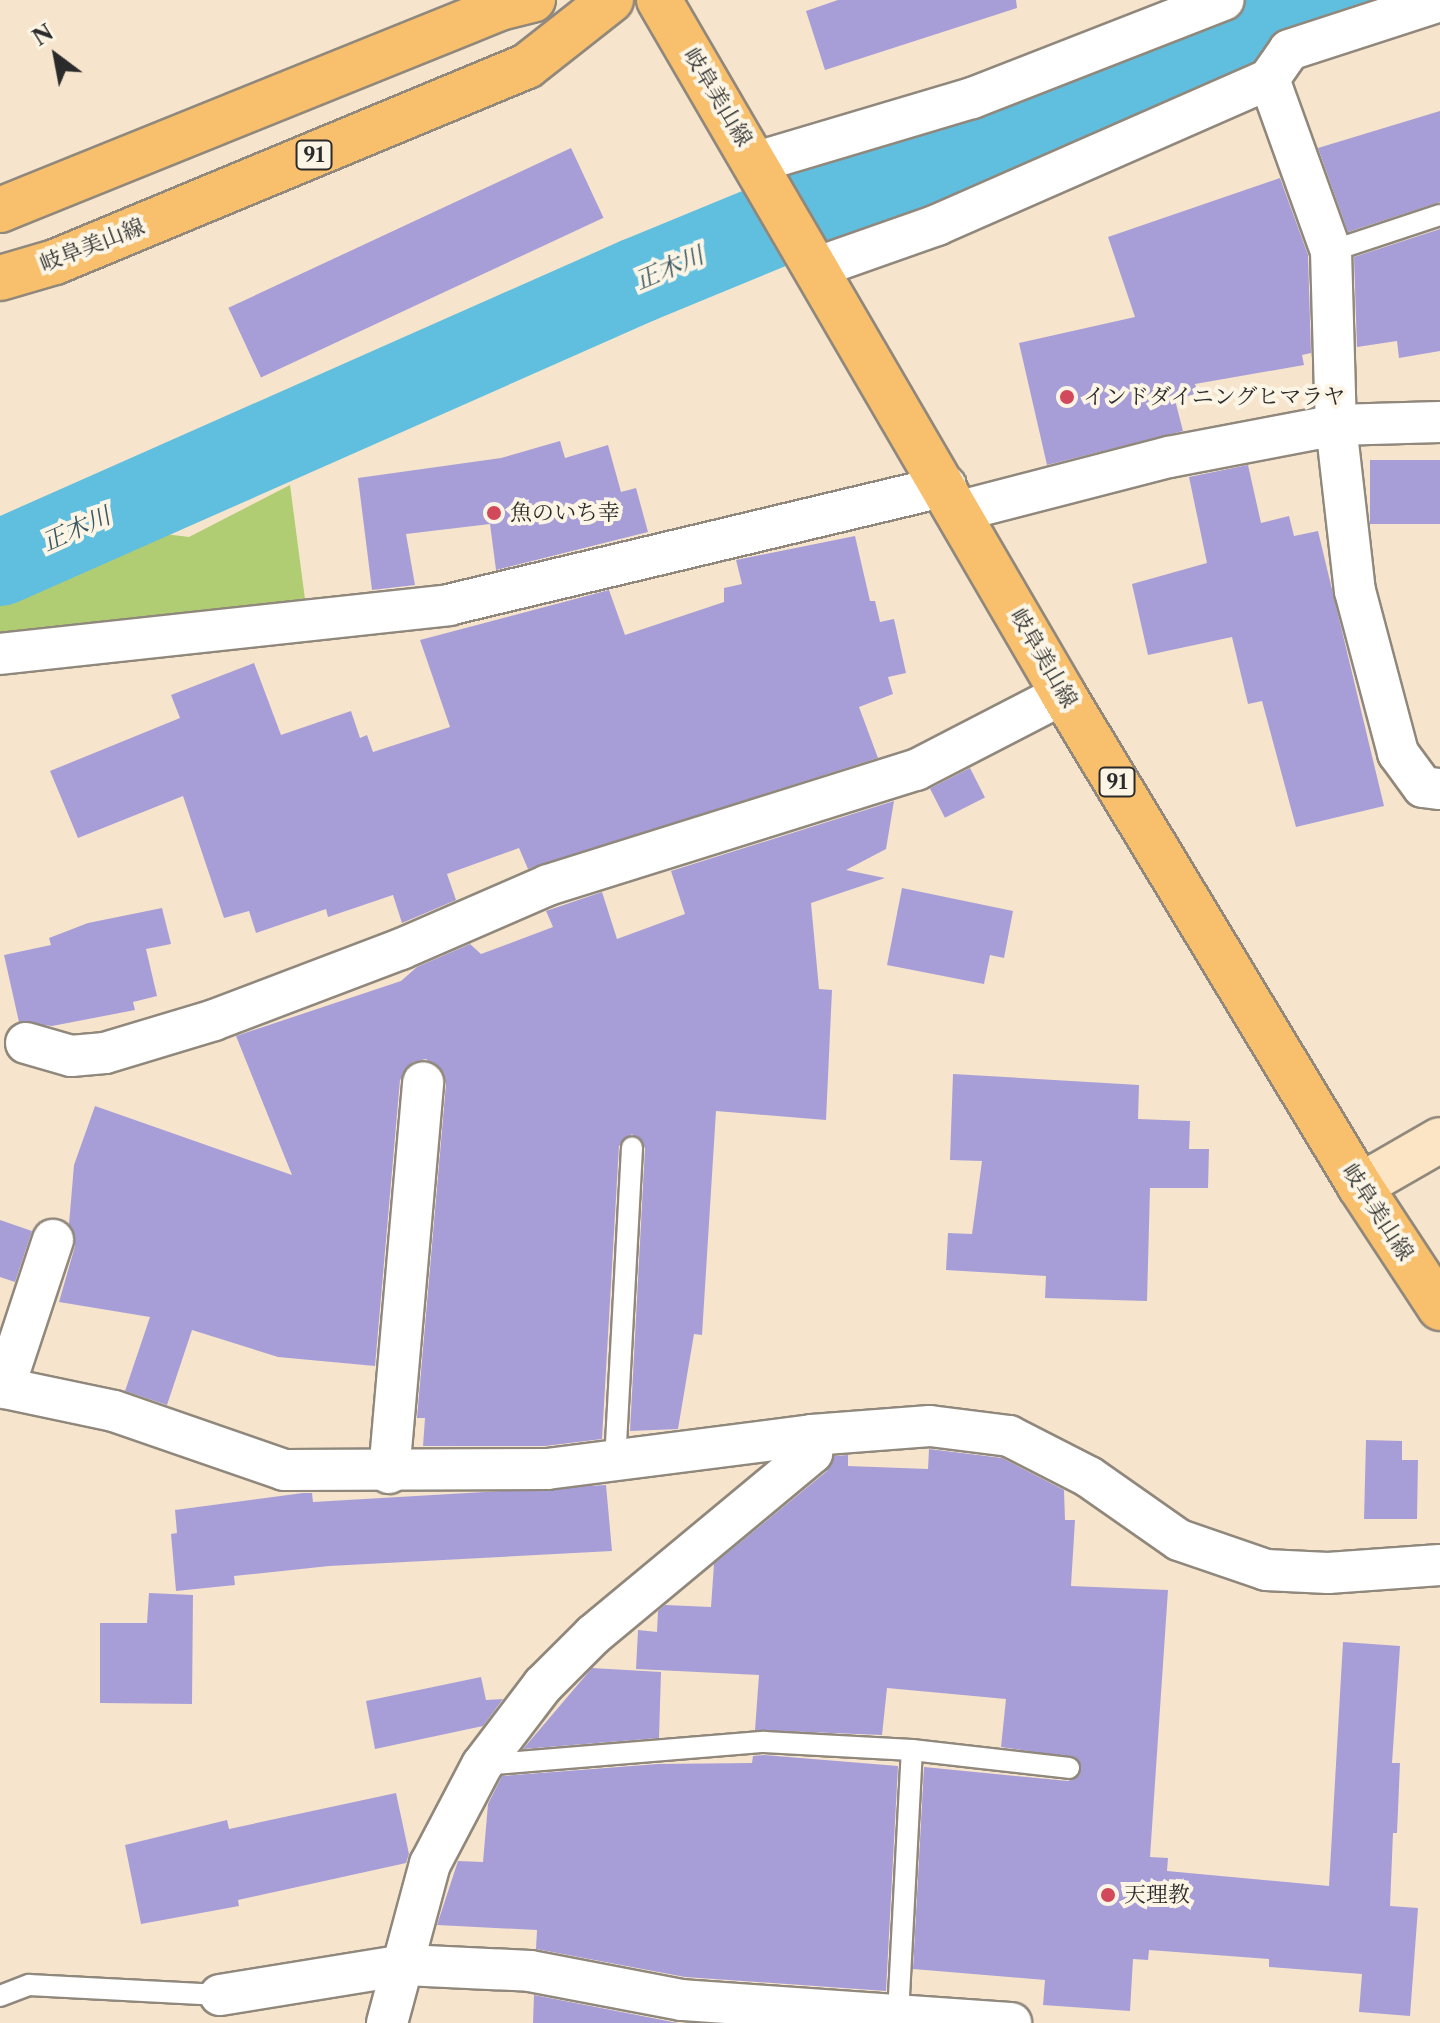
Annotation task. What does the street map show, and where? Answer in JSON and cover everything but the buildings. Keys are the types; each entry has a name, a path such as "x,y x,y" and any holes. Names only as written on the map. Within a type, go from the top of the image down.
{"main road":[{"path":"0,210 500,8 533,0"},
{"name":"岐阜美山線","path":"0,278 55,262 527,66 611,0"},
{"name":"岐阜美山線","path":"659,0 763,171 1063,694 1360,1186 1440,1308"}],"street":[{"path":"813,257 937,225 1269,79 1289,50 1440,1"},
{"path":"763,171 972,98 1205,3"},
{"path":"1269,79 1331,251 1336,425 1355,591 1398,753 1423,787 1440,789"},
{"path":"0,654 448,605 953,499 1336,425 1440,422"},
{"path":"26,1043 71,1056 105,1053 214,1020 401,949 548,885 916,770 1063,694"},
{"path":"389,1473 423,1082"},
{"path":"1360,1186 1440,1140"},
{"path":"53,1240 2,1387 114,1411 284,1470 389,1473 615,1462 812,1435 930,1426 1009,1436 1089,1477 1179,1540 1266,1570 1328,1573 1440,1565"},
{"path":"387,2023 430,1864 482,1765 543,1685 593,1635 812,1453 812,1435"},
{"path":"220,1995 405,1965 530,1971 682,2000 847,2017 898,2015 1011,2023"}],"lane":[{"path":"1331,251 1440,215"},
{"path":"615,1462 632,1147"},
{"path":"482,1765 764,1742 912,1750 1069,1768"},
{"path":"898,2015 912,1750"},
{"path":"0,1996 29,1985 220,1995"}],"green space":[{"path":"290,485 306,607 0,645 0,602 157,533 189,537"}],"waterway":[{"name":"正木川","path":"0,563 639,280 1234,38 1348,0"}],"place":[{"name":"インドダイニングヒマラヤ","path":"1067,397"},
{"name":"魚のいち幸","path":"494,513"},
{"name":"天理教","path":"1108,1895"}]}
